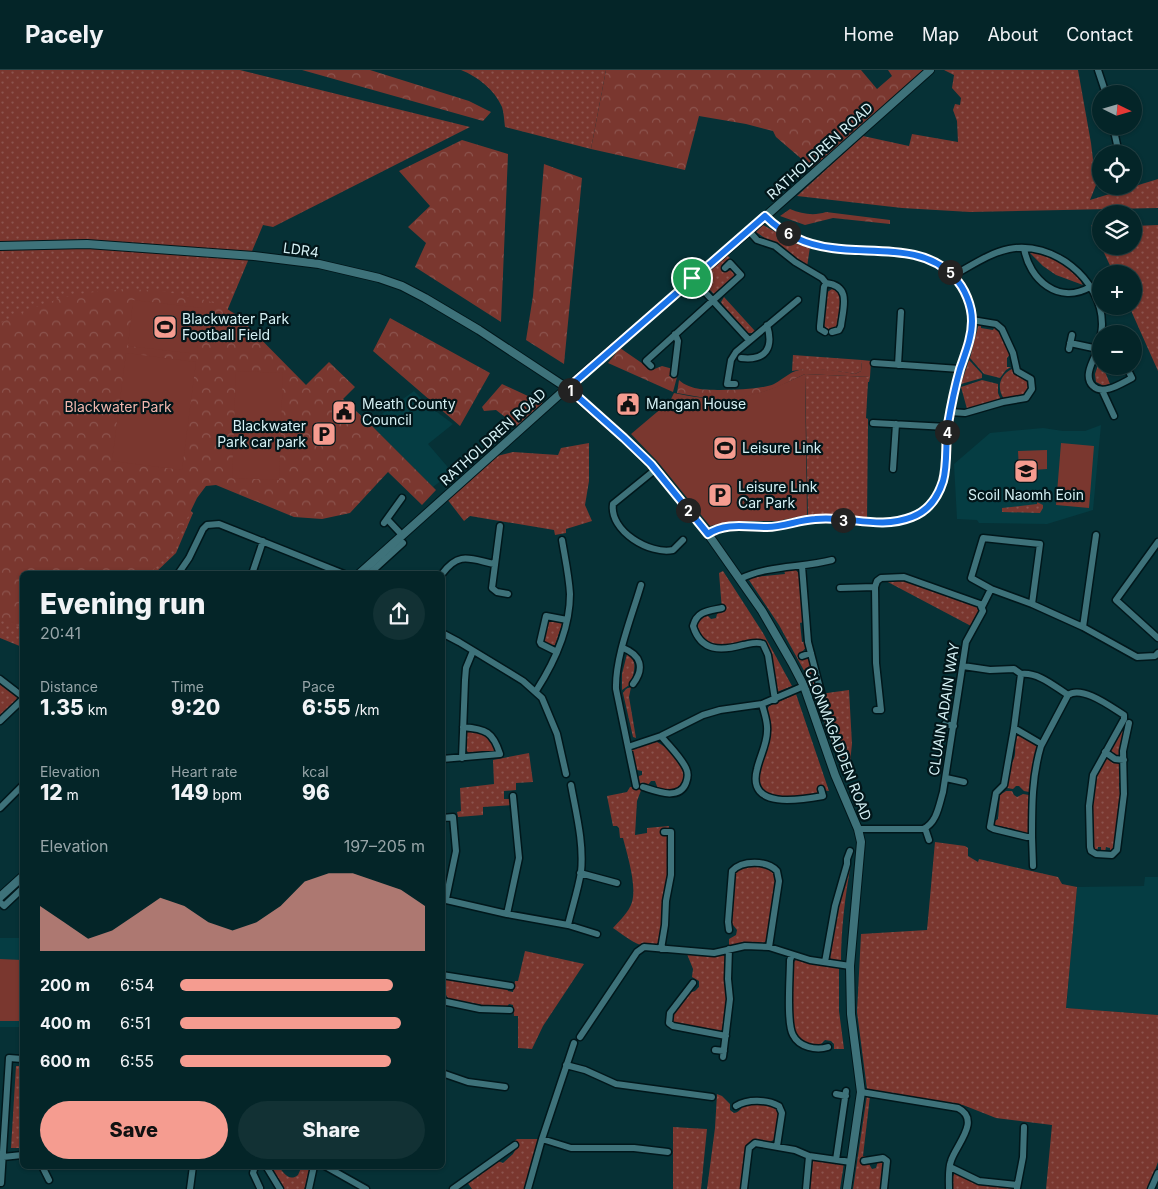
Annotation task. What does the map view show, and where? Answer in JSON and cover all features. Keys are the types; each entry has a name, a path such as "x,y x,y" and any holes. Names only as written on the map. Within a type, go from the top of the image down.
{"street":[{"name":"RATHOLDREN ROAD","path":"363,571 391,549 568,388 692,278 749,231 930,70"},
{"path":"1098,70 1103,85"},
{"path":"708,534 716,529 726,527 779,527 816,519 878,523 913,517 929,507 935,499 945,471 947,427 972,320 967,297 954,276 932,261 917,256 886,251 846,250 817,245 785,232 765,216"},
{"path":"749,231 757,240 775,246 795,262 822,278 826,284"},
{"name":"LDR4","path":"0,246 87,244 254,256 319,264 380,278 402,286 432,302 568,388"},
{"path":"954,276 996,252 1024,248 1046,252 1058,257 1078,272 1090,287 1098,302 1102,325"},
{"path":"1024,248 1027,264 1037,278 1053,290 1074,294 1090,287"},
{"path":"651,366 646,361 741,275 730,263 725,268"},
{"path":"692,278 749,340"},
{"path":"826,284 831,284 842,290 844,294 841,326 839,330 828,332 820,329 824,287 826,284"},
{"path":"735,384 727,384 730,360 749,340 798,300"},
{"path":"898,365 901,312"},
{"path":"950,412 968,412 1003,402 1022,399 1029,396 1032,389 1032,382 1028,377 1017,371 1013,353 1002,329 996,324 972,320"},
{"path":"741,358 761,357 766,352 770,335 767,325"},
{"path":"674,374 678,341 675,334"},
{"path":"1072,335 1070,346 1092,348"},
{"path":"874,363 960,369"},
{"path":"1092,365 1089,380 1093,386 1102,390 1132,378 1130,375"},
{"name":"CLONMAGADDEN ROAD","path":"568,388 624,438 656,470 708,534 740,579 775,633 804,686 835,775 858,829 861,842 850,966 851,1014 861,1092 847,1189"},
{"path":"1102,390 1114,416"},
{"path":"873,423 947,427"},
{"path":"893,470 896,424"},
{"path":"656,470 613,504 614,516 625,533 635,540 660,551 673,550 683,540"},
{"path":"402,498 386,521 402,539"},
{"path":"180,571 189,558 203,529 207,525 218,524 336,571"},
{"path":"500,526 492,588 497,592 508,594"},
{"path":"1083,627 1096,535"},
{"path":"1032,604 1040,544 983,538 971,578 991,589 1032,604 1083,627 1137,657 1155,656 1158,653"},
{"path":"536,691 557,652 566,620 570,594 562,540"},
{"path":"253,571 263,542"},
{"path":"1158,542 1116,600 1158,638"},
{"name":"RATHOLDREN ROAD","path":"372,571 391,549"},
{"path":"444,571 452,562 458,559 470,559 494,564"},
{"path":"740,579 771,569 829,563"},
{"path":"802,566 810,654 821,692"},
{"path":"840,588 876,584 884,577 907,578 978,602 982,607"},
{"path":"876,584 876,663 881,710 876,710"},
{"path":"636,786 616,688 617,668 641,585"},
{"name":"CLUAIN ADAIN WAY","path":"925,828 931,823 938,810 946,778 966,642 981,615 982,607 991,589"},
{"path":"722,608 704,611 698,615 693,626 696,633 706,645 718,648 732,648 754,643 763,644 768,655 775,700"},
{"path":"557,652 540,642 546,616 566,620"},
{"path":"445,636 523,681 536,691 542,698 553,722 566,774"},
{"path":"623,648 635,655 641,668 640,675 633,684"},
{"path":"462,758 466,668 473,651"},
{"path":"802,656 810,654"},
{"path":"963,666 990,670 1014,669 1021,674 1028,673 1037,676 1068,695"},
{"path":"1021,674 1004,785 996,793 990,827 1027,837 1032,836"},
{"path":"0,679 20,694"},
{"path":"628,747 661,736 710,712 762,704 804,686"},
{"path":"1033,866 1032,793 1038,754 1068,695 1072,692 1085,693 1124,715 1124,719 1094,775 1090,798 1090,848 1093,853 1112,854 1117,850 1124,794 1123,751 1129,724"},
{"path":"0,721 20,702"},
{"path":"762,704 767,731 756,771 756,785 760,792 777,799 800,800 824,796 821,790"},
{"path":"945,724 954,726"},
{"path":"445,759 500,754 494,738 487,732 480,729 463,727"},
{"path":"1014,728 1038,742"},
{"path":"643,787 659,792 674,793 684,787 687,782 686,768 661,736"},
{"path":"1105,752 1115,758 1124,760"},
{"path":"946,778 964,782"},
{"path":"568,925 580,873 580,832 571,785"},
{"path":"0,808 20,788"},
{"path":"507,914 519,858 513,796"},
{"path":"445,818 453,817 456,851 445,895"},
{"path":"858,829 925,828 929,840"},
{"path":"661,949 672,862 671,832 664,832"},
{"path":"825,962 835,906 847,864 846,859 850,851"},
{"path":"729,930 732,870 745,863 768,864 777,871 779,881 769,947"},
{"path":"580,873 617,883"},
{"path":"0,897 20,879"},
{"path":"0,902 4,906 20,892"},
{"path":"445,899 507,914 568,925 597,934"},
{"path":"580,1037 637,952 644,947 714,953 745,946 769,947 810,960 850,966"},
{"path":"715,1050 723,1054 726,1036 730,999 728,979 729,949"},
{"path":"792,954 790,960 790,1020 792,1035 804,1046 819,1049 828,1048"},
{"path":"445,975 511,986"},
{"path":"693,983 668,1016 670,1025 726,1036"},
{"path":"445,1002 480,1009 510,1010"},
{"path":"528,1189 542,1139 574,1043"},
{"path":"1,1183 9,1058 20,1058"},
{"path":"566,1066 585,1070 616,1084 712,1096"},
{"path":"445,1074 468,1082 505,1087"},
{"path":"861,1092 956,1107 962,1110 967,1119 966,1130 962,1142 953,1155 950,1167 949,1189"},
{"path":"836,1094 846,1093 836,1160"},
{"path":"736,1106 743,1102 752,1101 774,1103 779,1106 782,1113 777,1146"},
{"path":"950,1167 979,1181 1017,1187 1022,1166 1024,1127"},
{"path":"1024,1136 1032,1137"},
{"path":"542,1139 571,1148 634,1148 668,1152"},
{"path":"744,1189 749,1148 751,1145 759,1143 777,1146 809,1156 851,1162"},
{"path":"453,1189 515,1145"},
{"path":"3,1157 20,1155"},
{"path":"806,1189 809,1156"},
{"path":"864,1161 883,1158 887,1161 884,1189"},
{"path":"872,1160 873,1168"},
{"path":"44,1169 49,1180"},
{"path":"190,1189 193,1169"},
{"path":"254,1169 253,1173 259,1188 268,1184"},
{"path":"268,1169 280,1189"},
{"path":"308,1189 313,1169"},
{"path":"330,1169 366,1189"},
{"path":"1152,1189 1158,1173"}],"shaded area":[{"path":"414,391 429,406 453,424 428,444 452,472 433,487 369,423"},
{"name":"Scoil Naomh Eoin","path":"1101,425 1093,510 1047,524 979,523 977,520 957,519 954,464 990,433 1043,428 1063,431 1085,431"},
{"path":"1145,877 1158,877 1158,1015 1066,1008 1077,887 1144,886"},
{"path":"0,938 20,938 20,1027 0,1027"}],"green space":[{"path":"0,70 240,70 470,127 273,227 263,225 219,330 171,491 193,513 176,553 157,571 20,571 20,646 0,638"},
{"path":"302,70 370,70 469,101 491,112 483,121"},
{"path":"461,70 606,70 591,149 505,127 502,107 495,95 479,80"},
{"path":"606,70 861,70 877,89 892,76 888,70 924,70 891,102 812,168 776,137 773,131 699,116 685,170 591,149"},
{"path":"944,70 1078,70 1092,151 1092,195 1090,200 1106,195 1142,195 1142,184 1158,179 1158,208 1142,208 1142,205 1092,205 1092,209 970,212 902,208 797,196 863,136 909,146 912,134 958,142 957,121 953,110 955,104 960,105 961,98 952,88 954,75"},
{"path":"462,140 508,154 501,322 415,267 426,243 408,227 430,206 399,171"},
{"path":"544,164 582,178 564,364 526,340 533,296"},
{"path":"790,209 808,214 826,212 890,220 890,224 833,218 805,225 780,216"},
{"path":"763,225 799,245 810,247 807,267 756,232"},
{"path":"1158,225 1158,371 1142,335 1142,325 1137,325 1133,315 1142,315 1142,265 1110,265 1105,255 1142,255 1142,226"},
{"path":"1029,252 1043,253 1062,262 1080,278 1083,285 1056,275 1043,266"},
{"path":"727,255 730,258 722,265 727,271 733,270 735,277 717,294 714,294 701,281 701,278"},
{"name":"Blackwater Park","path":"125,289 162,291 205,300 222,306 237,315 306,385 329,362 355,387 343,399 436,490 422,505 388,472 350,513 322,519 294,517 216,485 206,486 197,498 171,552 152,571 20,571 20,626 0,620 0,323 41,305 66,297"},
{"path":"832,289 837,290 842,297 839,325 831,330 823,324 826,293"},
{"path":"724,297 755,331 753,333 748,333 722,304 721,302"},
{"name":"Blackwater Park Football Field","path":"133,300 202,308 197,354 128,346"},
{"path":"390,318 490,373 460,426 373,351"},
{"path":"979,323 981,328 993,330 995,326 999,329 1011,353 1007,358 1007,367 1011,367 1000,378 984,374 970,358"},
{"path":"620,348 652,370 662,366 673,369 669,376 677,377 673,392 608,363"},
{"path":"126,353 196,362 182,470 112,461"},
{"path":"793,355 862,360 861,371 855,374 823,370 792,371"},
{"path":"862,360 871,361 870,377 805,374 780,386 749,397 731,399 711,399 677,393 679,380 689,386 700,389 738,390 768,386 792,373 805,369 824,369 855,374 861,371"},
{"path":"969,360 982,374 982,378 961,384"},
{"path":"1012,369 1028,382 1029,387 1025,395 1004,399 1000,390 1000,382"},
{"path":"236,371 283,373 279,480 232,478"},
{"path":"805,374 870,377 868,382 866,418 868,419 867,521 808,517"},
{"name":"Leisure Link","path":"805,374 807,515 778,521 734,521 710,526 658,462 631,434 670,401 674,393 693,397 726,399 741,397 771,389"},
{"path":"1095,375 1106,375 1110,384 1104,386 1096,382"},
{"path":"982,380 998,384 998,393 1001,400 967,409 961,387"},
{"path":"502,384 543,403 517,426 496,410 484,411 482,407"},
{"path":"589,443 589,481 585,505 592,521 566,529 566,533 555,535 554,530 470,516 464,521 447,499 497,456 513,452 558,455 561,448"},
{"path":"1061,443 1094,446 1089,508 1056,505"},
{"path":"1047,450 1047,469 1019,471 1018,451"},
{"path":"1037,502 1043,505 1040,513 1002,512 1002,508 1037,504"},
{"path":"784,570 796,570 800,575 803,622 800,623 802,642 806,641 807,646 802,652 805,659 810,661 820,694 849,690 852,744 850,762 841,766 807,676 779,625 749,580 753,577 785,574"},
{"path":"723,571 763,633 792,686 777,692 772,657 767,645 763,641 753,640 726,646 713,645 704,639 698,630 699,621 702,618 707,615 711,619 716,618 717,614 722,610 719,573"},
{"path":"884,580 911,580 978,604 981,610 971,626"},
{"path":"548,619 563,622 555,645 546,645 542,641"},
{"path":"627,654 633,660 634,670 632,683 622,690 622,674"},
{"path":"0,682 17,696 16,703 0,718"},
{"path":"631,687 629,697 636,738 633,737 623,693"},
{"path":"796,694 829,791 820,790 818,794 804,796 776,796 763,791 758,779 758,772 770,740 767,714 769,706"},
{"path":"1126,721 1120,756 1118,757 1110,752 1110,748"},
{"path":"467,731 482,733 491,741 496,750 469,753 466,750"},
{"path":"1018,734 1037,745 1029,792 1024,791 1019,786 1013,789 1007,788 1011,763 1015,753 1015,735"},
{"path":"652,741 659,743 675,758 682,768 684,778 683,785 674,789 658,789 655,781 651,781 648,785 643,785 637,801 635,835 647,833 647,828 669,826 669,830 664,835 668,835 669,856 659,943 648,946 635,943 613,928 631,906 633,887 623,838 620,838 619,828 613,826 607,796 627,792 630,787 638,786 637,780 642,775 642,771 635,768 632,750"},
{"path":"529,753 533,782 516,783 516,790 504,791 504,799 511,799 512,805 483,807 483,815 458,817 457,812 461,811 460,788 494,784 493,760"},
{"path":"1105,757 1121,764 1122,783 1119,783 1122,798 1120,798 1118,807 1120,808 1113,852 1110,852 1110,848 1106,847 1105,852 1101,852 1101,847 1098,847 1097,851 1092,847 1092,801 1096,774"},
{"path":"1006,791 1012,791 1017,797 1023,794 1029,795 1028,834 1014,829 999,826 997,828 995,826 995,821 998,819 1000,795"},
{"path":"935,842 965,846 968,848 968,856 978,862 979,859 1058,877 1062,884 1077,887 1066,1008 1158,1015 1158,1162 1148,1189 1046,1189 1052,1125 996,1118 963,1105 867,1089 857,1012 861,934 927,930"},
{"path":"851,864 844,913 841,963 831,960 830,957 838,909"},
{"path":"750,866 765,867 775,872 777,881 767,941 729,946 729,939 736,935 737,930 730,921 734,872"},
{"path":"525,951 584,964 543,1026 532,1049 518,1048 518,1016 514,1016 513,1005 509,1004 506,1008 490,1008 490,1006 450,1000 445,992 447,979 507,988 508,991 513,992 515,981 518,981"},
{"path":"687,954 713,956 723,954 726,957 728,993 724,1030 721,1032 673,1023 671,1016 688,993 695,991 699,987 699,981 692,977 693,969"},
{"path":"0,959 20,960 20,1021 0,1021"},
{"path":"796,960 839,967 839,1011 844,1049 834,1049 834,1044 831,1041 825,1040 819,1046 809,1044 803,1042 795,1035 792,1022 792,1000 793,963"},
{"path":"16,1066 20,1066 20,1148 11,1148"},
{"path":"717,1094 730,1104 730,1110 734,1113 745,1105 754,1103 776,1106 779,1113 775,1139 770,1142 753,1141 747,1147 743,1189 707,1189 715,1128"},
{"path":"867,1095 870,1096 863,1156 869,1156 866,1163 872,1169 876,1168 878,1161 884,1161 881,1189 853,1189"},
{"path":"673,1127 707,1129 701,1189 673,1189"},
{"path":"517,1139 538,1139 524,1189 472,1189 467,1182 498,1161 503,1163 513,1154 517,1147 513,1142"},
{"path":"811,1160 844,1163 840,1189 808,1189"},
{"path":"271,1169 281,1169 287,1176 292,1178 298,1175 301,1169 310,1169 304,1189 284,1189"},
{"path":"955,1172 979,1183 1013,1189 951,1189"}],"place":[{"name":"Blackwater Park Football Field","path":"165,327"},
{"name":"Mangan House","path":"628,404"},
{"name":"Meath County Council","path":"344,412"},
{"name":"Blackwater Park car park","path":"324,434"},
{"name":"Leisure Link","path":"725,448"},
{"name":"Scoil Naomh Eoin","path":"1026,471"},
{"name":"Leisure Link Car Park","path":"720,495"}],"route":[{"path":"765,216 785,232 817,245 846,250 904,253 932,261 954,276 962,286 967,297 972,320 971,332 955,386 947,427 943,481 929,507 913,517 891,522 866,523 816,519 779,527 726,527 713,530 708,534 651,464 568,388 692,278 765,216"}]}
